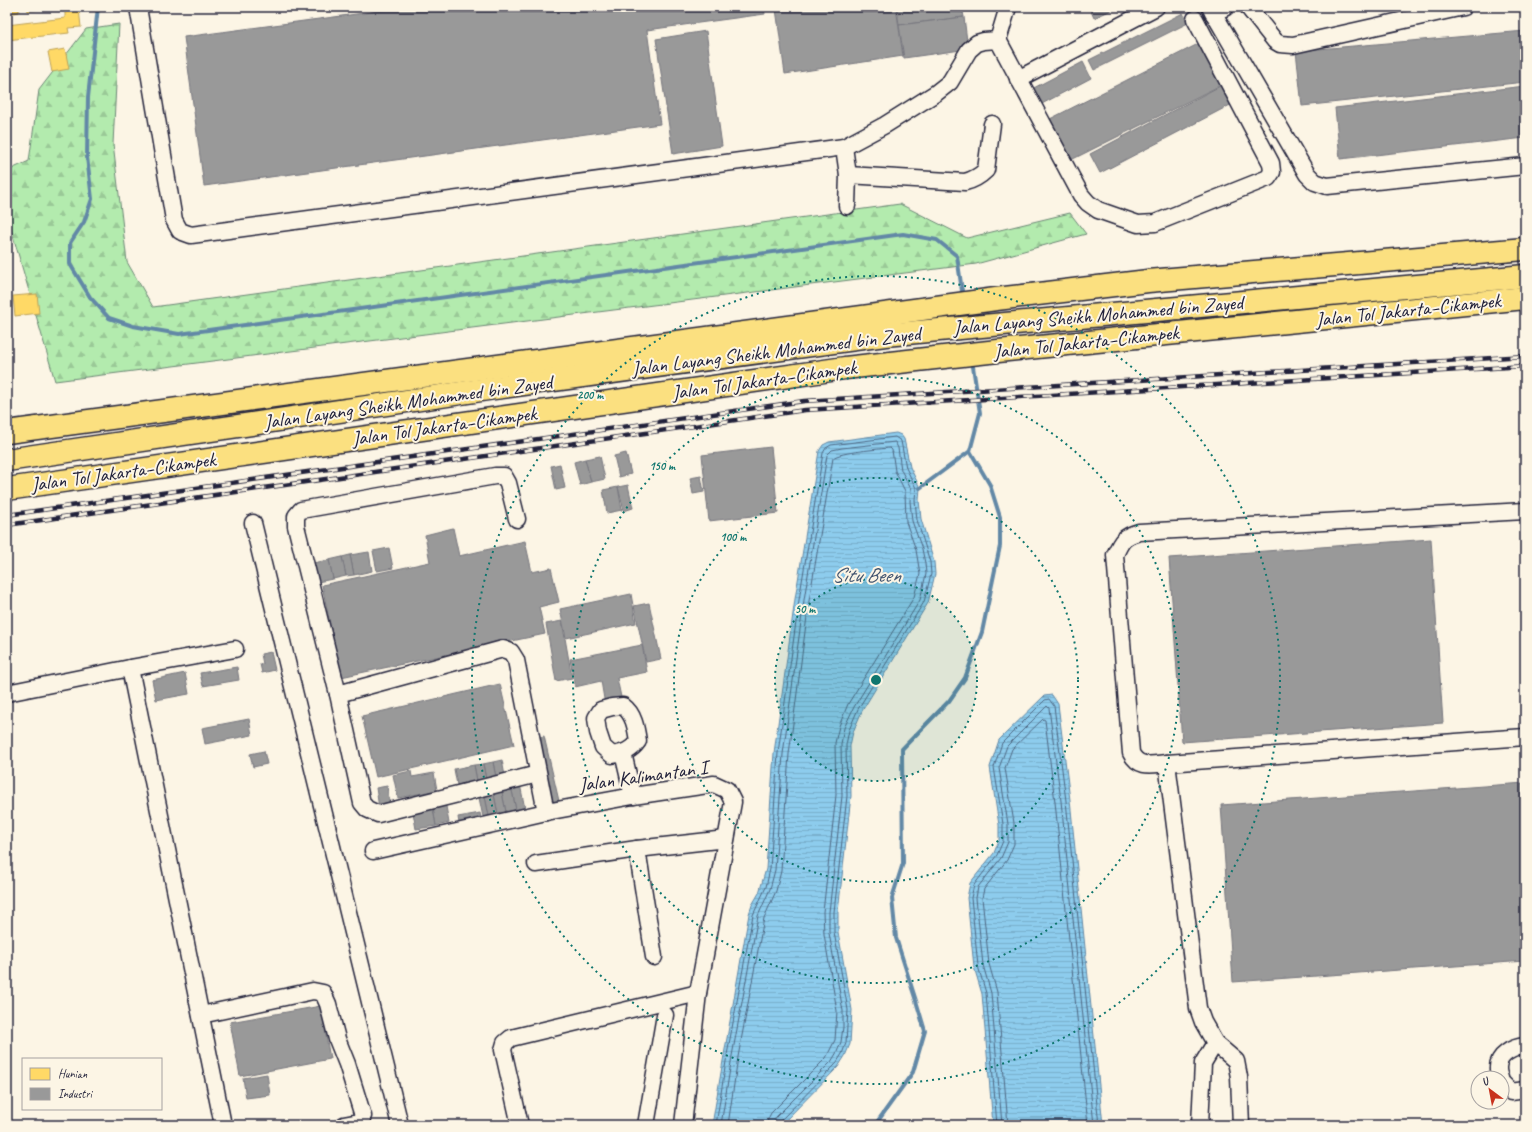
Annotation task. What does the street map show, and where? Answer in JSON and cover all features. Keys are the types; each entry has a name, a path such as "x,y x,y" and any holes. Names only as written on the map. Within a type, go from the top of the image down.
{"highway":[{"path":"7,432 924,308 1148,280 1525,249"},
{"name":"Jalan Layang Sheikh Mohammed bin Zayed","path":"7,446 489,374 1072,301 1525,266"},
{"name":"Jalan Layang Sheikh Mohammed bin Zayed","path":"7,460 495,388 885,335 1525,276"},
{"name":"Jalan Tol Jakarta–Cikampek","path":"7,489 845,368 926,358 1525,298"}],"street":[{"path":"138,7 174,220 180,231 191,235 844,147 885,125 936,93 950,82 969,50 977,43 998,40"},
{"path":"1008,7 998,40 1081,195 1088,203 1098,210 1138,224 1155,222 1268,178 1272,172 1271,163 1196,19"},
{"path":"1018,79 1156,7"},
{"path":"1248,7 1275,40 1280,44 1293,45 1464,7"},
{"path":"1216,9 1307,174 1315,182 1327,186 1525,166"},
{"path":"848,175 964,182 973,180 986,170 992,124"},
{"path":"844,147 848,175 847,206"},
{"path":"517,519 508,483 504,476 495,476 301,510 296,516 296,526 338,694 362,803 367,809 378,814 538,774"},
{"path":"1525,510 1139,532 1129,535 1120,543 1116,555 1132,753 1134,760 1145,765 1525,738"},
{"path":"253,523 400,1125"},
{"path":"7,693 130,668 235,649"},
{"path":"338,694 503,649 511,652 516,660 546,812"},
{"path":"130,668 224,1125"},
{"path":"623,753 633,796"},
{"path":"1167,763 1198,1008 1203,1022 1215,1043 1236,1061 1239,1077 1241,1125"},
{"name":"Jalan Kalimantan I","path":"373,851 546,812 633,796 714,784 727,790 733,802 698,993 683,1125"},
{"path":"536,864 637,849 726,839"},
{"path":"637,849 654,957"},
{"path":"201,1015 314,991 323,993 328,1004 337,1039 347,1064 363,1116 359,1122 344,1125"},
{"path":"520,1125 503,1050 505,1043 510,1038 698,993"},
{"path":"646,1125 666,1015"},
{"path":"1200,1125 1203,1063 1215,1043"},
{"path":"1498,1070 1499,1061 1508,1052 1518,1047 1525,1046"},
{"path":"1510,1091 1525,1090"}],"green space":[{"path":"119,24 113,144 127,262 153,307 900,204 967,238 1070,213 1086,234 976,264 55,381 7,215 7,171 29,161 39,90 86,29"}],"water":[{"name":"Situ Been","path":"896,433 901,435 904,439 910,467 920,488 919,500 921,519 934,562 935,574 928,603 862,711 853,732 850,746 851,796 838,912 838,932 852,1010 850,1044 838,1067 781,1125 712,1125 749,914 759,893 766,869 774,753 795,599 819,451 823,445 829,442"},
{"path":"1052,695 1058,704 1070,800 1103,1125 993,1125 982,994 974,967 967,898 970,883 994,853 999,840 999,825 990,767 999,740 1044,696"}],"building: Hunian":[{"path":"7,7 19,7 19,12 7,14"},
{"path":"27,7 55,7 28,11"},
{"path":"79,9 81,27 68,28 69,33 7,40 7,25 65,18 65,11"},
{"path":"65,49 69,69 52,72 48,52"},
{"path":"37,294 39,313 15,316 13,296"},
{"path":"8,295 10,316 7,316"}],"building: Industri":[{"path":"409,7 764,7 765,14 647,30 660,124 204,186 184,37"},
{"path":"792,7 896,7 903,56 785,74 776,9"},
{"path":"897,7 962,7 964,17 899,25"},
{"path":"1089,7 1118,7 1094,18"},
{"path":"1183,13 1188,23 1094,70 1089,60"},
{"path":"964,17 968,49 904,58 899,25"},
{"path":"706,31 722,146 673,154 656,39"},
{"path":"1525,31 1525,82 1302,106 1296,51"},
{"path":"1204,41 1225,83 1067,162 1046,121"},
{"path":"1083,62 1091,78 1038,106 1030,90"},
{"path":"1224,84 1234,103 1100,173 1090,154"},
{"path":"1525,86 1525,138 1340,159 1335,108"},
{"path":"771,447 778,513 709,521 702,455"},
{"path":"626,453 631,474 619,477 614,456"},
{"path":"600,456 605,479 591,482 585,459"},
{"path":"585,459 591,482 580,485 574,462"},
{"path":"560,464 565,488 556,490 551,466"},
{"path":"701,476 704,492 693,494 690,478"},
{"path":"628,485 633,508 624,511 618,487"},
{"path":"618,487 622,510 607,513 603,490"},
{"path":"453,528 459,556 525,541 532,572 551,568 559,602 539,607 545,634 341,677 322,585 430,562 425,535"},
{"path":"1431,539 1443,723 1182,742 1169,558"},
{"path":"389,548 393,568 377,571 373,551"},
{"path":"369,552 372,571 354,575 350,555"},
{"path":"350,555 354,575 346,576 342,557"},
{"path":"342,557 346,576 333,579 329,560"},
{"path":"329,560 333,579 317,582 313,563"},
{"path":"631,594 636,623 566,638 560,609"},
{"path":"649,603 661,659 646,662 634,606"},
{"path":"562,621 572,678 556,681 546,624"},
{"path":"642,645 647,672 617,678 622,702 605,705 601,681 575,687 570,659"},
{"path":"271,652 275,670 262,673 260,664 263,664 261,654"},
{"path":"237,667 239,680 203,686 200,673"},
{"path":"185,673 189,694 156,700 152,680"},
{"path":"500,684 514,745 376,777 362,716"},
{"path":"249,719 252,735 205,744 202,728"},
{"path":"544,736 559,801 551,803 536,738"},
{"path":"264,751 267,764 253,767 250,754"},
{"path":"502,760 505,776 496,778 493,762"},
{"path":"493,762 496,778 486,780 483,764"},
{"path":"483,764 486,780 477,781 474,765"},
{"path":"474,765 477,781 457,785 454,769"},
{"path":"411,771 412,777 434,773 437,790 398,798 393,775"},
{"path":"1525,783 1525,961 1233,982 1221,805"},
{"path":"520,784 525,809 516,810 511,786"},
{"path":"387,786 390,806 379,808 376,788"},
{"path":"511,786 516,810 506,812 501,788"},
{"path":"501,788 506,812 498,814 493,790"},
{"path":"493,790 498,814 489,816 484,792"},
{"path":"484,792 489,816 483,817 478,793"},
{"path":"445,801 449,823 436,826 432,803"},
{"path":"432,803 436,826 416,829 412,807"},
{"path":"480,813 482,825 460,830 458,817"},
{"path":"321,1006 330,1059 240,1076 230,1022"},
{"path":"267,1074 270,1095 246,1098 243,1078"}],"waterway":[{"path":"98,7 88,97 87,157 92,199 84,222 70,243 70,264 90,297 109,318 133,326 179,334 903,234 937,240 957,256 963,298"},
{"path":"875,1125 913,1072 925,1031 896,938 892,898 903,863 902,749 949,701 965,678 982,632 1000,546 1000,517 990,485 970,451 980,413 972,360"},
{"path":"920,488 970,451"}],"railway":[{"path":"7,515 804,401 1525,356"},
{"path":"7,525 805,410 1525,366"}]}
